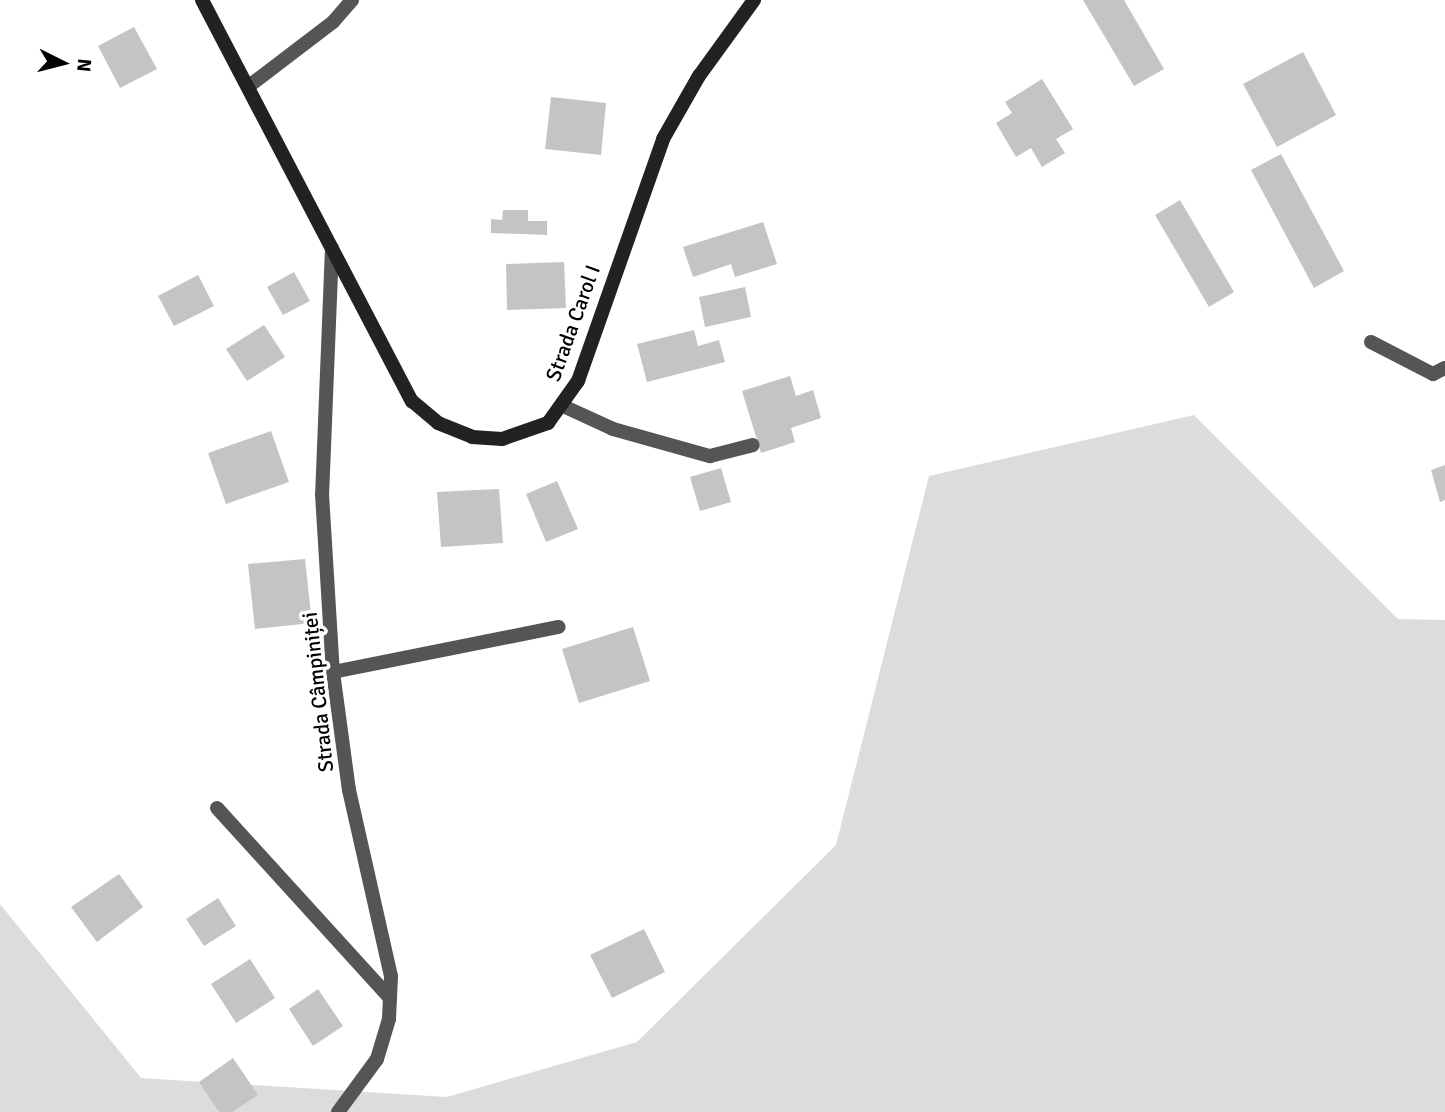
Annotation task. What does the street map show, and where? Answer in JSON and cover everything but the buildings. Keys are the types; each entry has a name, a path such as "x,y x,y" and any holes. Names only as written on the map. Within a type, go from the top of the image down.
{"main road":[{"name":"Strada Carol I","path":"202,0 249,86 393,372 412,401 438,423 472,437 502,439 528,435 563,406 578,381 663,139 699,76 754,0"}],"street":[{"path":"249,86 323,31 352,0"},
{"name":"Strada Câmpiniței","path":"332,248 322,494 333,672 349,790 388,955 390,998 377,1059 338,1112"},
{"path":"1371,342 1433,374 1445,368"},
{"path":"563,406 710,456 753,445"},
{"path":"333,672 559,627"},
{"path":"217,808 390,998"}],"shaded area":[{"path":"1194,415 1398,619 1445,620 1445,1112 0,1112 0,904 141,1078 447,1097 637,1042 836,845 929,476"}]}
